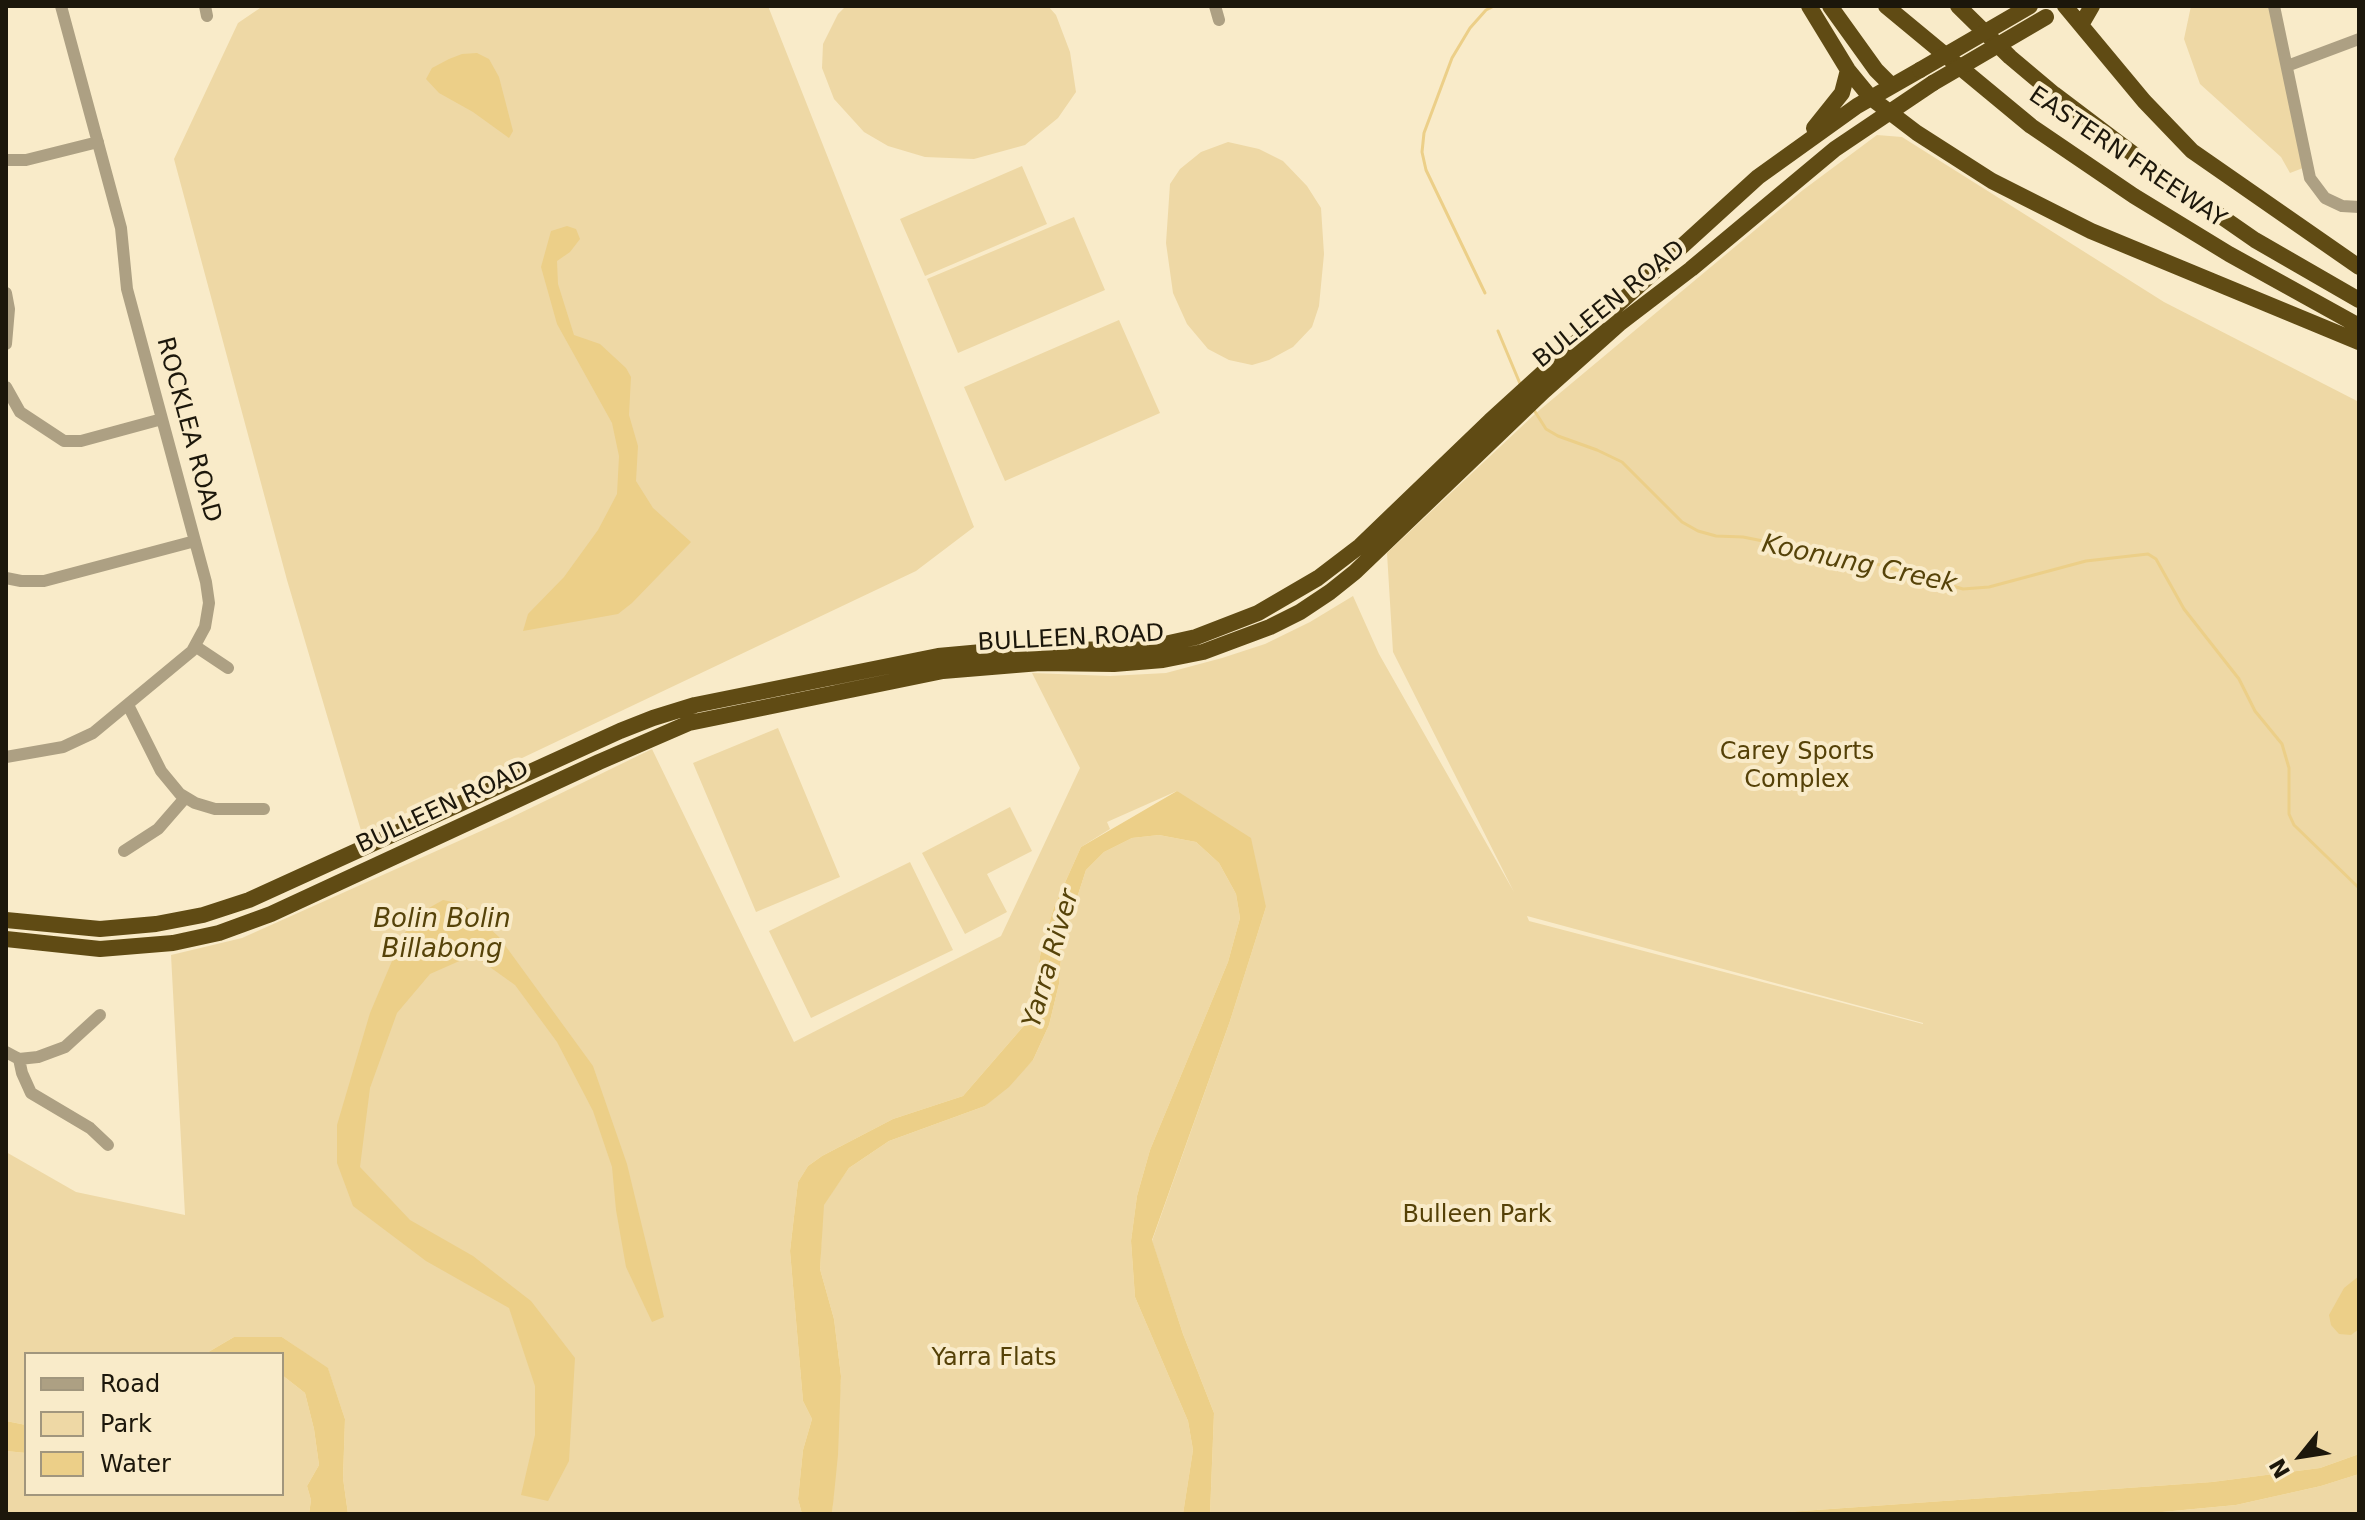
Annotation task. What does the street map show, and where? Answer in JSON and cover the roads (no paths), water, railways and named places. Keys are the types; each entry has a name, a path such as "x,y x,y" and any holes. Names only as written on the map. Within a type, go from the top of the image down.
{"highway":[{"path":"1809,6 1848,70 1871,98 1992,181 2091,231 2359,342"},
{"path":"1830,6 1870,62 1892,86"},
{"name":"EASTERN FREEWAY","path":"1886,6 2031,126 2082,161 2229,254 2359,326"},
{"name":"EASTERN FREEWAY","path":"1958,6 2043,85 2157,172 2255,240 2359,300"},
{"name":"BULLEEN ROAD","path":"8,940 100,949 173,943 219,933 271,914 650,739 703,720 943,671 1040,663 1114,664 1163,660 1236,641 1300,612 1330,592 1495,427 1734,197 1800,145 1871,98 2030,6"},
{"path":"2064,6 2144,101 2192,151 2359,267"},
{"name":"BULLEEN ROAD","path":"8,920 100,929 188,918 249,900 620,731 695,705 938,656 993,651 1129,649 1196,637 1258,613 1344,560 1495,427 1619,324 1888,111 2064,6"},
{"path":"2081,25 2092,6"},
{"path":"1800,145 1842,93 1848,70"},
{"path":"8,920 23,929 25,935 21,940 8,940"}],"street":[{"name":"ROCKLEA ROAD","path":"6,757 79,741 128,705 195,646 205,627 209,603 127,289 121,228 61,6"},
{"path":"1215,6 1219,20"},
{"path":"2274,6 2314,186 2325,198 2342,206 2359,207"},
{"path":"2287,66 2359,39"},
{"path":"6,160 26,160 98,142"},
{"path":"6,293 9,309 6,344"},
{"path":"6,387 20,412 64,441 81,441 162,419"},
{"path":"6,578 44,581 195,541"},
{"path":"195,646 228,668"},
{"path":"128,705 161,771 185,798 215,809 264,809"},
{"path":"124,851 158,829 185,798"},
{"path":"6,1052 19,1059 38,1057 65,1047 100,1015"},
{"path":"19,1059 31,1093 90,1128 108,1145"}],"water":[{"path":"477,53 489,59 499,77 513,131 509,138 473,112 439,93 426,79 432,68 449,59"},
{"path":"567,226 576,229 580,239 570,252 557,261 558,284 574,335 600,344 626,368 631,377 629,415 638,446 636,481 653,508 691,542 618,614 523,631 528,614 564,577 598,530 617,494 619,456 612,423 557,324 541,267 551,231"},
{"name":"Yarra River","path":"1177,791 1251,838 1266,907 1230,1021 1152,1240 1183,1334 1214,1413 1210,1514 1183,1514 1193,1450 1188,1421 1135,1297 1131,1241 1137,1196 1150,1150 1228,962 1240,918 1236,894 1219,863 1196,842 1159,835 1132,838 1104,852 1086,870 1062,944 1059,984 1049,1025 1033,1060 1009,1087 985,1106 889,1141 849,1168 824,1205 820,1269 834,1319 841,1376 838,1455 832,1514 802,1514 798,1499 803,1450 812,1419 803,1401 790,1251 798,1182 808,1166 822,1156 893,1119 963,1096 1028,1021 1041,951 1054,907 1081,847"},
{"name":"Bolin Bolin Billabong","path":"443,900 463,904 499,937 593,1066 627,1164 664,1317 652,1322 626,1267 612,1167 593,1111 557,1042 515,985 473,955 430,974 397,1013 370,1088 360,1167 410,1220 473,1256 531,1301 575,1358 569,1461 548,1501 521,1495 535,1435 535,1386 509,1308 426,1261 353,1206 337,1163 337,1125 370,1013 403,935 420,913"},
{"path":"2359,1276 2359,1329 2351,1335 2339,1334 2331,1325 2329,1315 2344,1288"},
{"path":"234,1337 282,1337 328,1368 345,1419 343,1478 348,1514 309,1514 311,1500 307,1486 319,1465 314,1429 305,1393 284,1377 284,1352 208,1352"},
{"path":"6,1421 24,1425 24,1453 6,1451"},
{"path":"2359,1454 2359,1474 2236,1505 2141,1514 1786,1514 2212,1482 2320,1468"}],"waterway":[{"name":"Koonung Creek","path":"1485,293 1426,170 1422,152 1424,133 1452,58 1470,28 1486,10 1494,6"},
{"name":"Koonung Creek","path":"1498,331 1521,386"},
{"name":"Koonung Creek","path":"1534,410 1546,429 1622,462 1682,522 1716,536 1743,537 1873,563 1963,589 1989,587 2086,561 2148,554 2156,559 2184,609 2239,679 2255,711 2282,744 2289,768 2289,814 2294,825 2359,888"}],"park label":[{"name":"Carey Sports Complex","path":"1797,767"},
{"name":"Bulleen Park","path":"1477,1216"},
{"name":"Yarra Flats","path":"994,1359"}]}
